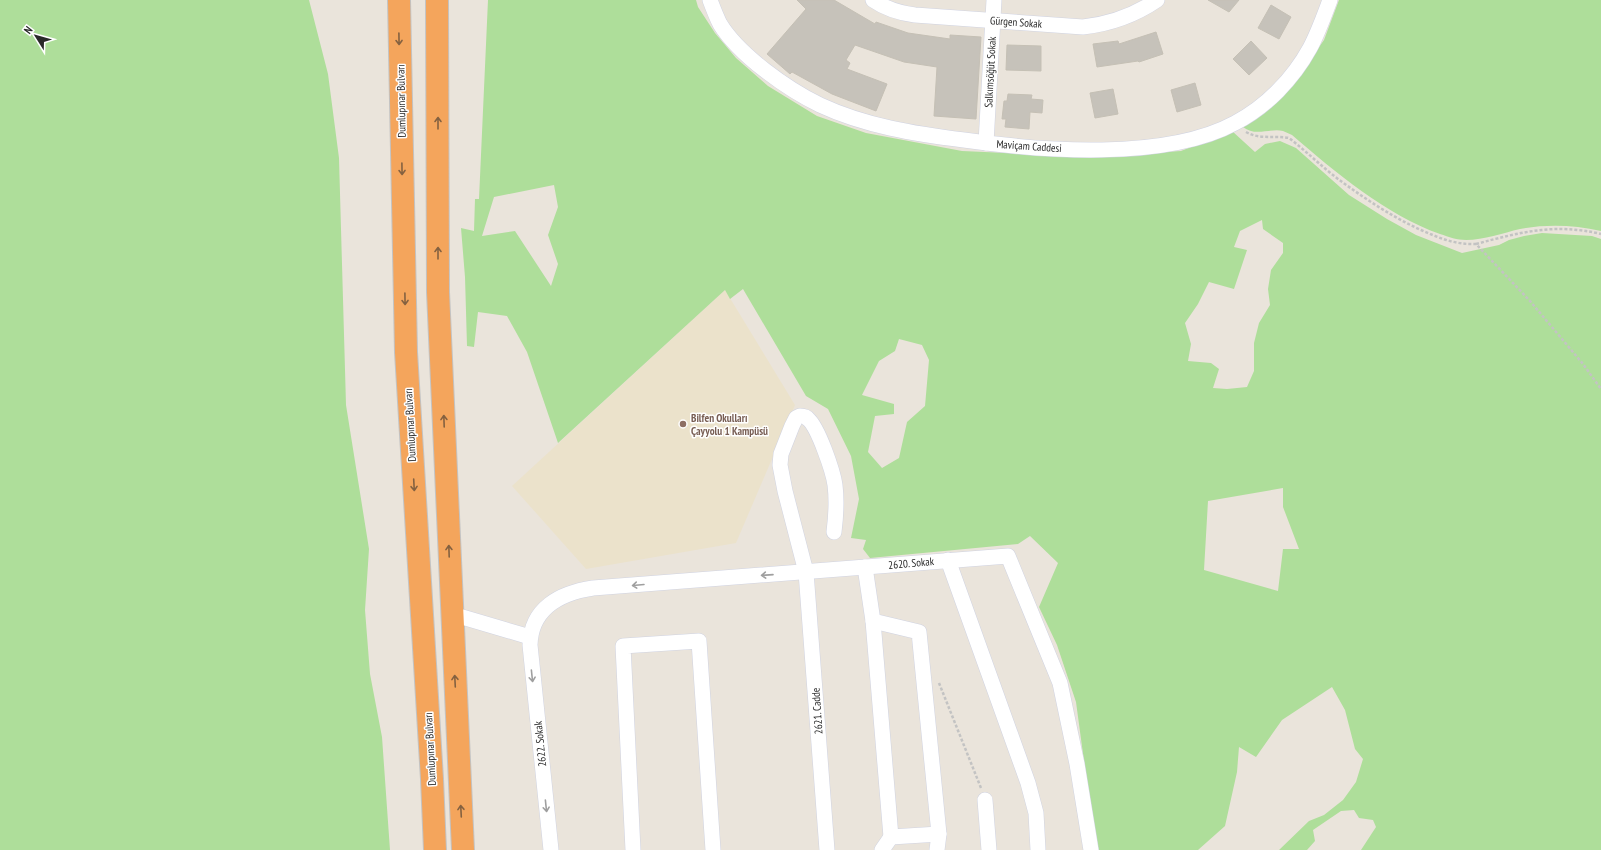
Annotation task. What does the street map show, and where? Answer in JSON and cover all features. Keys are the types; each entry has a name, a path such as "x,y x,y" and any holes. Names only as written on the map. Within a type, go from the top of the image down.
{"highway":[{"name":"Dumlupınar Bulvarı","path":"399,0 406,352 435,850"},
{"path":"437,0 438,292 463,850"}],"street":[{"name":"Maviçam Caddesi","path":"710,0 720,24 729,36 764,69 805,98 822,106 877,125 923,134 986,143 1069,149 1132,148 1160,145 1199,138 1235,124 1270,99 1292,74 1310,48 1330,0"},
{"name":"Gürgen Sokak","path":"873,0 899,13 1083,27 1107,24 1128,16 1157,0"},
{"name":"Salkımsöğüt Sokak","path":"986,143 994,0"},
{"name":"2621. Cadde","path":"827,850 806,572 785,491 780,465 781,454 792,426 796,418 800,416 807,417 811,422 820,440 831,470 836,507 834,532"},
{"name":"2620. Sokak","path":"530,638 534,623 541,612 561,597 586,589 1008,556 1060,683 1077,764 1091,850"},
{"path":"948,560 1028,783 1036,814 1038,850"},
{"path":"865,567 873,621 891,837 882,850"},
{"path":"452,614 530,638"},
{"path":"873,621 919,632 939,834 937,850"},
{"name":"2622. Sokak","path":"530,638 530,653 551,850"},
{"path":"633,850 623,646 698,641 713,850"},
{"path":"985,800 989,850"},
{"path":"891,837 939,834"}],"path":[{"path":"1235,124 1241,129 1257,137 1279,136 1289,138 1338,178 1372,203 1409,224 1447,241 1476,244 1522,232 1545,228 1587,230 1601,234"},
{"path":"1476,244 1530,301 1583,364 1601,389"},
{"path":"936,676 985,800"}],"shaded area":[{"name":"Bilfen Okulları Çayyolu 1 Kampüsü","path":"725,290 795,405 736,543 586,569 512,486"}],"green space":[{"path":"0,0 309,0 328,74 339,158 346,405 369,549 365,610 370,674 382,737 390,850 0,850"},
{"path":"488,0 696,0 698,7 715,33 736,58 768,86 817,116 866,133 962,151 1091,157 1181,151 1232,131 1255,152 1265,144 1280,141 1296,148 1349,195 1416,235 1462,253 1499,245 1509,240 1524,236 1542,233 1592,236 1601,239 1601,850 1361,850 1376,827 1373,820 1359,818 1354,810 1341,811 1313,830 1315,841 1307,850 1279,850 1309,821 1324,815 1343,800 1356,782 1363,759 1355,749 1345,710 1332,687 1282,720 1256,757 1239,747 1237,772 1225,826 1198,850 1096,850 1076,702 1057,645 1039,607 1058,563 1030,536 1018,544 870,558 863,549 866,540 851,538 859,499 851,456 828,409 806,396 743,289 730,299 725,290 558,443 527,352 507,316 478,312 474,347 467,346 465,277 461,228 474,231 475,199 479,199","holes":["554,185 558,207 548,235 558,264 551,286 515,231 482,236 494,197","1262,220 1263,229 1283,243 1283,253 1271,270 1268,289 1270,305 1259,323 1254,343 1254,371 1247,387 1227,389 1213,388 1219,369 1211,363 1188,361 1191,344 1185,323 1198,304 1209,282 1234,289 1247,250 1234,247 1240,231","899,339 922,345 929,360 925,406 907,422 899,458 882,468 868,452 875,416 894,414 894,404 862,395 879,361 895,351","1283,488 1283,507 1299,549 1283,549 1278,591 1204,570 1208,501"]},
{"path":"1339,0 1601,0 1601,231 1571,226 1530,227 1487,238 1473,240 1456,239 1420,226 1381,204 1343,178 1292,135 1278,130 1258,132 1248,130 1243,127 1296,80 1324,40"}],"building":[{"path":"797,0 834,0 875,24 876,22 908,33 950,39 950,35 981,37 976,119 934,116 937,67 904,62 855,45 846,60 850,63 847,69 887,84 876,111 832,94 792,72 790,74 767,54 806,9"},
{"path":"1208,0 1239,0 1229,12"},
{"path":"1271,5 1291,17 1279,39 1258,28"},
{"path":"1156,32 1163,54 1139,62 1097,67 1093,44 1118,41 1119,44"},
{"path":"1251,41 1267,58 1249,75 1233,59"},
{"path":"1007,45 1041,46 1041,71 1006,70"},
{"path":"1195,83 1201,105 1177,112 1171,90"},
{"path":"1113,89 1118,114 1095,118 1090,93"},
{"path":"1008,94 1032,95 1031,99 1043,100 1042,113 1030,112 1029,129 1005,127 1006,119 1002,119 1004,101 1007,101"}],"place":[{"name":"Bilfen Okulları Çayyolu 1 Kampüsü","path":"683,424"}]}
